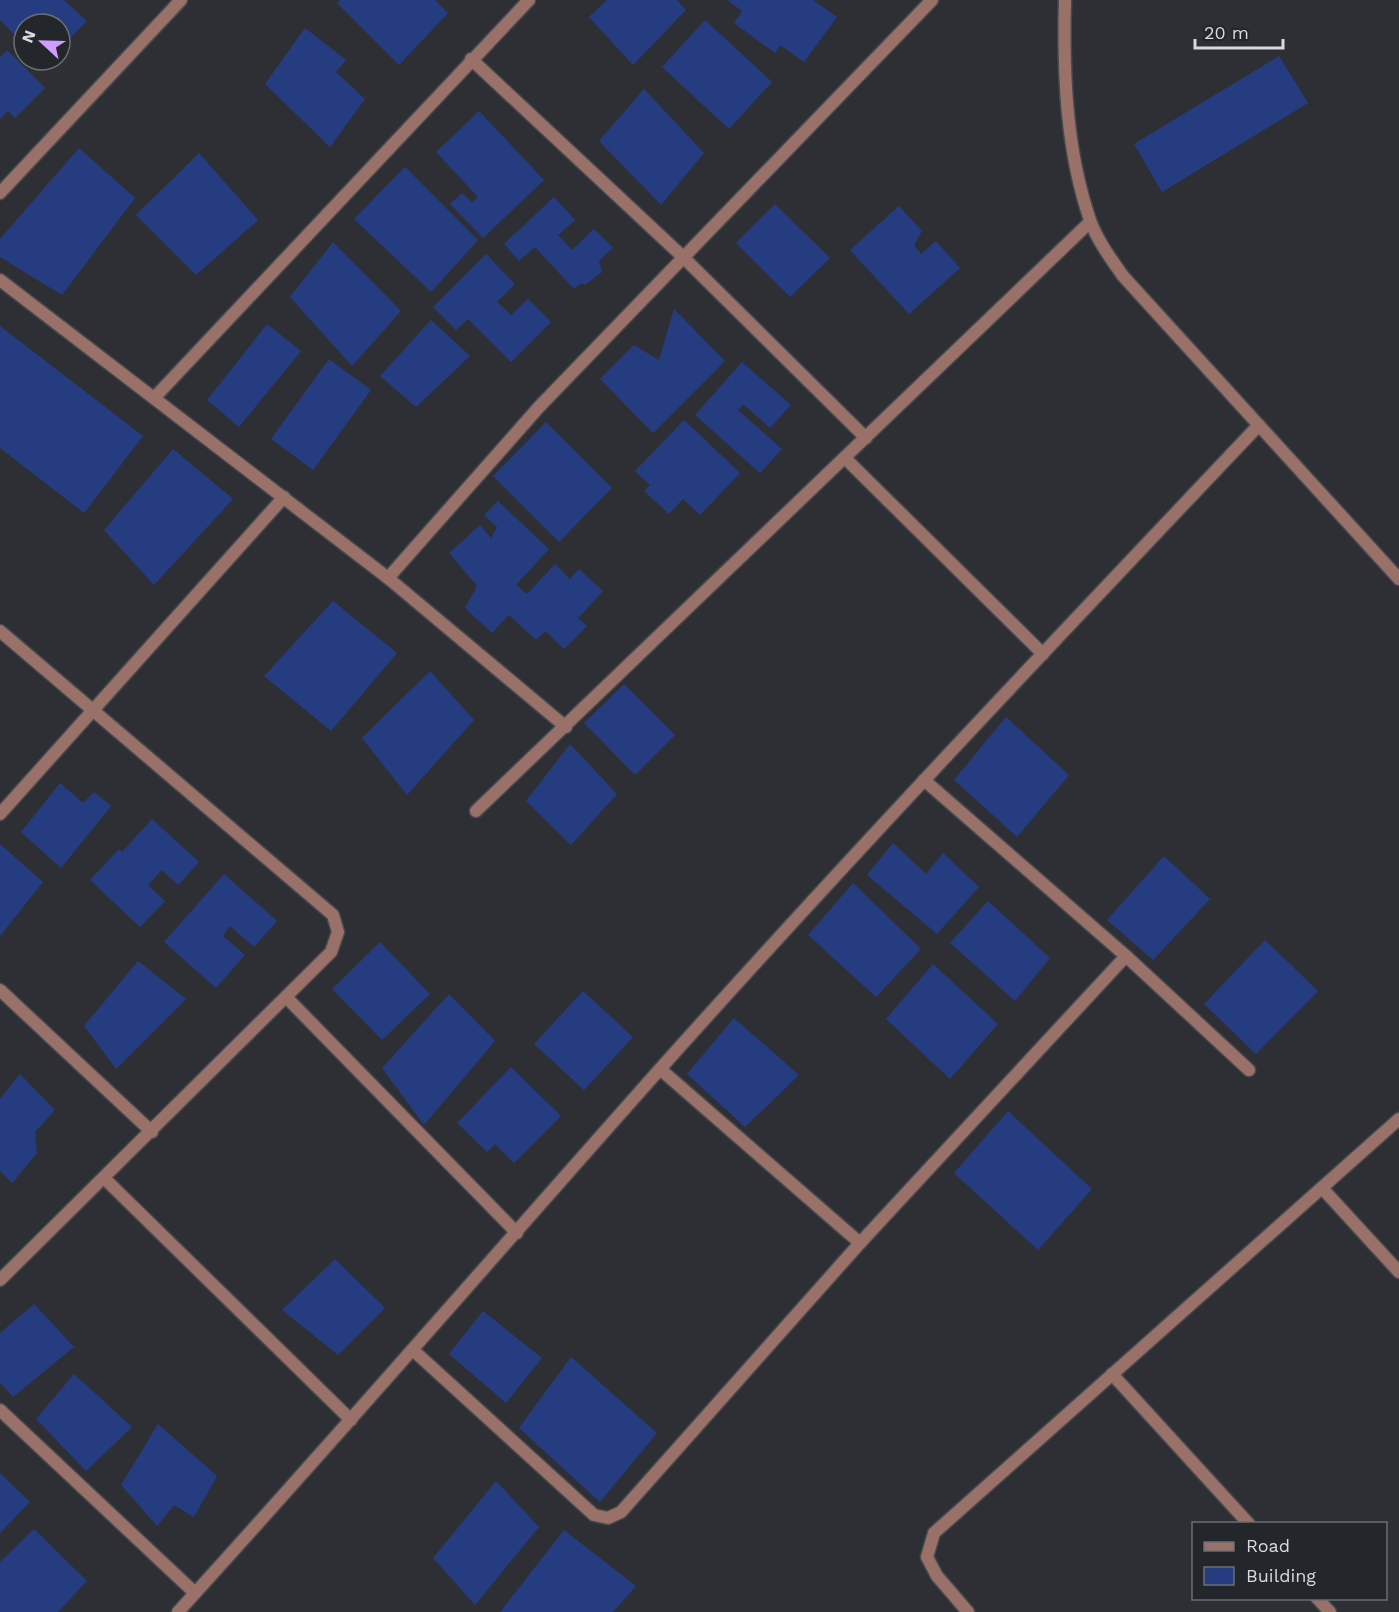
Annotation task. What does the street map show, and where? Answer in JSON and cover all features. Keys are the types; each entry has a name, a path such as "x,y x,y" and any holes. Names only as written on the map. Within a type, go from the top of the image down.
{"street":[{"path":"0,193 181,0"},
{"path":"155,397 529,0"},
{"path":"388,578 539,406 932,0"},
{"path":"1065,0 1063,66 1075,160 1090,222 1123,276 1399,579"},
{"path":"471,60 683,257 866,438"},
{"path":"476,811 1090,222"},
{"path":"0,280 45,317 155,397 388,578 566,727"},
{"path":"178,1612 414,1351 660,1069 924,780 1258,425"},
{"path":"845,458 1042,654"},
{"path":"0,814 284,497"},
{"path":"0,631 333,915 338,932 331,952 152,1132 0,1280"},
{"path":"924,780 1126,956 1249,1070"},
{"path":"414,1351 594,1515 608,1518 621,1512 860,1243 1126,956"},
{"path":"0,990 152,1132"},
{"path":"286,998 517,1233"},
{"path":"660,1069 860,1243"},
{"path":"968,1612 937,1576 927,1557 934,1533 1399,1119"},
{"path":"104,1178 351,1420"},
{"path":"1322,1188 1399,1272"},
{"path":"1112,1374 1247,1522"},
{"path":"0,1410 195,1593"},
{"path":"1318,1600 1330,1612"}],"building":[{"path":"0,0 64,0 87,21 72,37 72,12 12,12 12,32 0,20"},
{"path":"340,0 435,0 448,13 399,65 337,3"},
{"path":"607,0 677,0 686,10 633,65 589,17"},
{"path":"727,0 813,0 837,17 804,62 780,45 775,53 734,23 742,11"},
{"path":"705,20 772,82 729,129 662,67"},
{"path":"305,28 346,60 336,72 365,99 330,147 265,84"},
{"path":"7,50 12,55 12,72 29,72 45,88 15,118 8,111 0,119 0,57"},
{"path":"1279,56 1308,103 1162,192 1134,144"},
{"path":"644,89 704,153 661,205 599,141"},
{"path":"479,111 544,180 483,238 450,204 462,193 472,202 478,197 436,152"},
{"path":"79,148 135,198 62,295 0,257 0,239"},
{"path":"199,153 258,220 196,275 136,215"},
{"path":"405,167 478,240 431,292 354,219"},
{"path":"554,197 575,220 558,235 572,250 594,229 613,248 599,261 602,272 585,285 581,283 574,289 535,247 519,261 504,244"},
{"path":"775,204 830,258 790,297 736,243"},
{"path":"899,206 922,231 914,245 921,254 936,241 960,268 909,314 850,250"},
{"path":"333,242 401,311 352,366 290,297"},
{"path":"486,254 515,284 497,302 511,315 528,299 551,322 511,362 468,319 456,330 433,307"},
{"path":"674,309 725,361 653,433 600,379 634,345 659,360"},
{"path":"431,320 470,356 416,407 380,376"},
{"path":"267,324 301,351 239,427 207,400"},
{"path":"0,326 143,436 84,513 0,448"},
{"path":"329,359 371,390 313,470 271,439"},
{"path":"742,362 791,405 770,428 743,404 738,410 782,449 760,473 695,415"},
{"path":"684,420 740,473 700,515 683,499 669,514 644,491 650,485 635,471"},
{"path":"546,422 612,488 559,542 493,476"},
{"path":"173,449 233,499 154,585 104,530"},
{"path":"498,501 549,549 516,585 527,594 555,564 570,579 579,569 603,591 578,618 587,626 564,649 545,631 536,640 509,615 492,633 465,608 477,586 449,553 480,525 491,538 497,527 484,515"},
{"path":"333,601 397,653 331,731 264,676"},
{"path":"430,671 474,720 407,795 362,738"},
{"path":"624,684 675,735 635,775 584,723"},
{"path":"1006,717 1069,775 1017,837 954,780"},
{"path":"570,744 617,794 571,845 526,801"},
{"path":"60,783 83,803 94,792 111,806 61,868 21,832"},
{"path":"152,819 199,862 178,885 162,870 148,885 165,901 140,927 90,880 119,849 122,852"},
{"path":"893,843 926,874 943,853 979,887 937,934 867,875"},
{"path":"0,844 43,882 0,936"},
{"path":"1164,856 1210,899 1153,960 1107,920"},
{"path":"224,874 277,921 254,947 230,926 223,936 245,955 216,988 164,942"},
{"path":"853,883 921,949 876,997 808,935"},
{"path":"988,901 1050,958 1015,1001 950,943"},
{"path":"1265,940 1318,991 1256,1054 1204,1004"},
{"path":"380,942 430,994 382,1040 332,989"},
{"path":"138,961 186,999 116,1069 84,1026"},
{"path":"933,964 998,1024 950,1079 886,1019"},
{"path":"583,991 633,1037 584,1090 534,1044"},
{"path":"449,994 495,1041 424,1125 382,1068"},
{"path":"734,1018 799,1075 745,1127 687,1074"},
{"path":"511,1067 561,1116 514,1163 495,1144 487,1152 457,1123"},
{"path":"20,1074 55,1110 35,1132 37,1153 12,1183 0,1171 0,1099"},
{"path":"1008,1111 1092,1189 1038,1250 954,1173"},
{"path":"335,1259 385,1308 338,1355 282,1310"},
{"path":"34,1304 74,1347 13,1397 0,1383 0,1333"},
{"path":"483,1311 542,1358 506,1403 449,1354"},
{"path":"571,1357 657,1433 600,1502 519,1428"},
{"path":"74,1374 132,1427 86,1471 36,1419"},
{"path":"158,1424 217,1476 194,1517 174,1505 157,1526 121,1485"},
{"path":"0,1473 30,1502 0,1533"},
{"path":"496,1481 539,1527 475,1605 433,1558"},
{"path":"34,1529 87,1581 58,1612 0,1612 0,1562"},
{"path":"564,1530 636,1586 613,1612 500,1612"}]}
